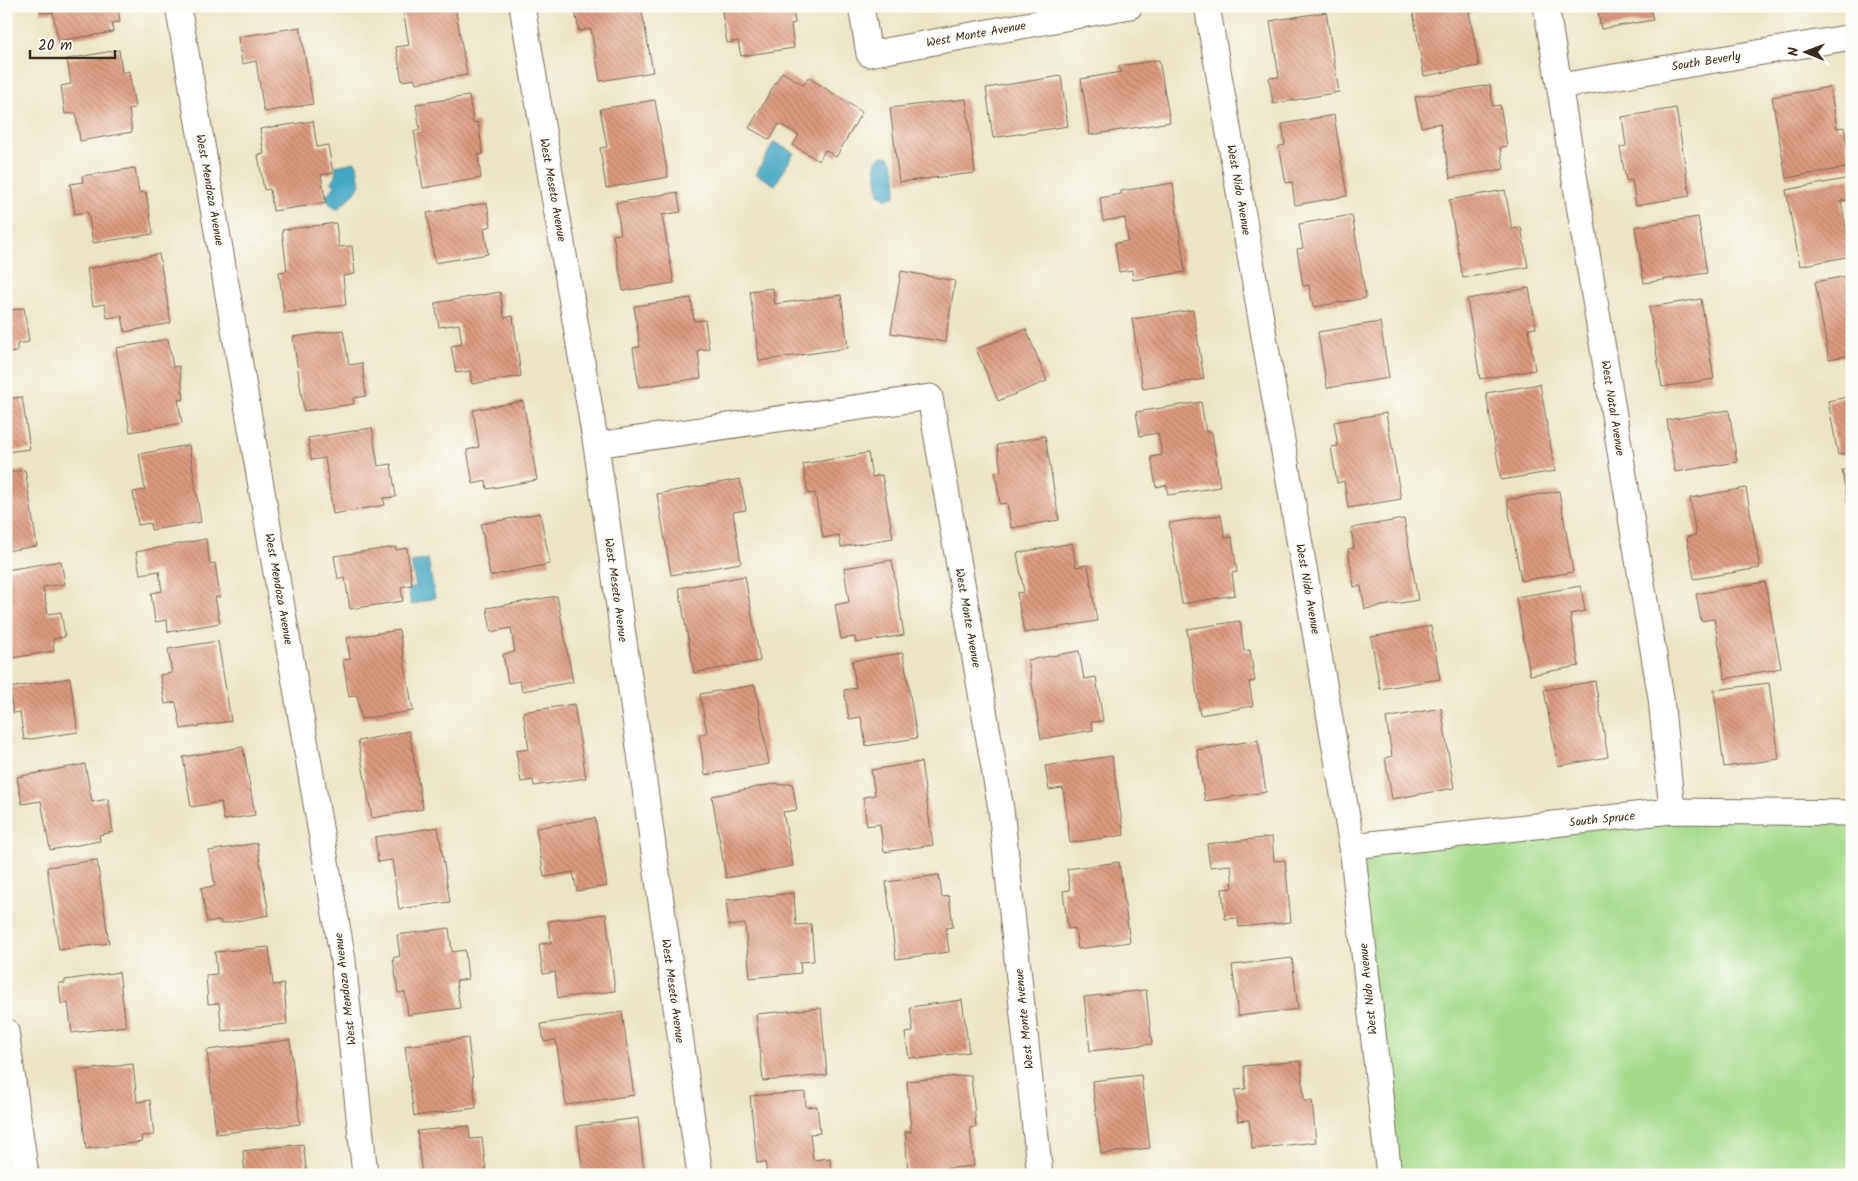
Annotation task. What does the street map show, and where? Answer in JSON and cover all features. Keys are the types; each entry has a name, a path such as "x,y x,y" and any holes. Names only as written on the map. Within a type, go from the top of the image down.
{"street":[{"name":"West Mendoza Avenue","path":"178,6 343,960 365,1175"},
{"name":"West Meseto Avenue","path":"522,6 596,445 700,1175"},
{"name":"West Monte Avenue","path":"861,6 869,54 1130,6"},
{"name":"West Nido Avenue","path":"1207,6 1352,846 1389,1175"},
{"name":"West Natal Avenue","path":"1546,6 1661,698 1672,811"},
{"name":"South Beverly","path":"1560,86 1852,37"},
{"name":"West Monte Avenue","path":"596,445 930,397 1001,808 1040,1175"},
{"name":"South Spruce","path":"1352,846 1672,811 1852,813"},
{"path":"6,1031 26,1175"}],"green space":[{"path":"1672,811 1852,813 1852,1175 1389,1175 1352,846"}],"water":[{"path":"774,142 794,153 775,185 756,174"},
{"path":"883,156 889,157 896,177 896,193 894,197 887,199 879,194 875,165 877,159"},
{"path":"355,162 357,164 360,185 352,196 337,210 328,202 326,195 335,186 331,181 336,176 335,166"},
{"path":"428,559 435,598 411,605 408,588 416,587 411,562"}],"building":[{"path":"40,6 118,6 120,22 112,23 113,32 58,41 53,12 41,13"},
{"path":"427,6 455,6 467,75 416,83 415,79 402,81 396,47 409,45 403,10"},
{"path":"574,6 641,6 653,72 600,81 591,29 579,31"},
{"path":"721,6 793,6 795,23 791,24 794,48 741,56 738,41 727,43"},
{"path":"1412,6 1482,6 1483,10 1469,12 1479,66 1424,76"},
{"path":"1597,6 1650,6 1653,20 1601,29"},
{"path":"1326,12 1339,92 1273,104 1269,78 1279,77 1270,21"},
{"path":"300,27 313,104 264,112 256,61 242,64 238,37"},
{"path":"119,50 122,73 129,71 135,108 129,109 132,132 80,141 76,113 65,114 61,86 71,84 67,59"},
{"path":"1159,60 1170,122 1090,135 1081,79 1121,72 1119,66"},
{"path":"782,72 804,85 808,77 862,112 836,157 825,150 819,161 793,145 799,135 779,124 770,140 749,128"},
{"path":"1061,76 1068,126 993,138 986,88"},
{"path":"1490,85 1493,106 1500,105 1507,146 1500,147 1504,169 1450,178 1440,123 1421,127 1415,97"},
{"path":"1830,87 1837,128 1844,127 1851,167 1786,178 1772,97"},
{"path":"469,96 473,123 478,122 483,154 478,155 481,178 423,188 414,131 420,130 416,104"},
{"path":"966,99 975,173 899,182 890,108"},
{"path":"655,100 668,177 606,188 600,148 607,147 600,109"},
{"path":"1676,108 1690,196 1636,205 1632,180 1626,181 1620,147 1626,146 1622,117"},
{"path":"1334,115 1347,196 1295,205 1292,182 1286,183 1279,146 1285,145 1282,124"},
{"path":"313,121 317,147 328,145 333,173 321,175 326,203 273,211 270,189 264,190 258,155 264,154 260,129"},
{"path":"135,168 139,193 146,192 153,234 93,243 88,212 75,214 70,184 83,182 82,176"},
{"path":"1850,178 1852,199 1841,201 1851,256 1800,266 1786,190"},
{"path":"1173,183 1185,272 1133,280 1132,270 1119,272 1115,243 1128,241 1125,218 1103,221 1100,198 1121,194 1121,191"},
{"path":"1505,190 1512,229 1521,227 1528,267 1463,278 1449,200"},
{"path":"677,192 681,212 662,215 674,283 623,291 613,235 621,234 616,203"},
{"path":"487,203 491,226 484,228 488,254 435,263 427,213"},
{"path":"1352,215 1366,298 1313,307 1309,285 1303,286 1297,249 1303,248 1299,224"},
{"path":"1698,217 1707,273 1644,283 1635,227"},
{"path":"336,223 339,247 352,246 355,274 343,276 346,305 284,313 279,272 287,271 282,230"},
{"path":"159,254 171,323 125,332 122,316 107,318 105,304 93,306 87,269"},
{"path":"901,271 955,281 945,342 891,333"},
{"path":"1852,275 1852,355 1829,359 1815,282"},
{"path":"6,284 11,310 24,308 29,342 17,344 17,352 6,353"},
{"path":"773,288 775,304 841,295 848,348 759,361 750,291"},
{"path":"1529,288 1536,328 1528,329 1535,370 1480,379 1467,299"},
{"path":"500,292 504,318 513,316 521,376 472,384 470,371 456,373 451,346 462,344 459,324 439,327 435,303"},
{"path":"691,298 694,321 705,320 709,349 698,350 701,378 639,387 633,348 640,347 634,306"},
{"path":"1701,299 1714,379 1662,387 1649,307"},
{"path":"1193,310 1204,379 1143,389 1132,319"},
{"path":"1380,322 1389,378 1327,388 1318,332"},
{"path":"1026,329 1047,381 998,401 976,349"},
{"path":"343,330 349,365 362,363 366,396 353,398 354,404 304,411 293,337"},
{"path":"168,339 173,367 179,366 184,399 178,400 182,423 130,432 116,348"},
{"path":"1540,384 1555,471 1501,480 1486,393"},
{"path":"1852,396 1852,452 1838,455 1828,401"},
{"path":"22,397 30,449 6,452 6,399"},
{"path":"523,401 537,480 487,489 486,481 473,484 467,450 479,447 473,410"},
{"path":"1201,402 1206,432 1212,432 1220,487 1168,495 1167,485 1156,487 1151,457 1162,455 1158,433 1140,436 1136,412"},
{"path":"1729,410 1737,462 1675,472 1667,420"},
{"path":"1386,413 1401,499 1348,508 1344,481 1337,483 1331,447 1338,446 1334,422"},
{"path":"372,428 378,466 391,464 396,497 383,498 385,505 333,514 325,458 311,460 308,438"},
{"path":"1045,436 1059,520 1011,528 1007,503 1000,504 995,472 1001,471 997,445"},
{"path":"189,445 201,522 151,530 150,523 138,525 133,492 145,490 139,454"},
{"path":"868,453 872,477 882,475 893,538 841,547 839,535 823,538 815,493 808,494 803,464"},
{"path":"1852,469 1852,523 1851,523 1842,470"},
{"path":"25,470 37,546 6,551 6,473"},
{"path":"740,479 746,510 733,512 741,563 671,575 657,494"},
{"path":"1746,488 1760,568 1694,579 1687,537 1696,535 1690,498"},
{"path":"1559,491 1573,572 1521,581 1507,500"},
{"path":"540,513 550,564 490,576 481,524"},
{"path":"1221,515 1225,538 1232,537 1237,572 1232,573 1235,595 1182,604 1169,523"},
{"path":"1404,519 1418,600 1365,609 1361,586 1354,587 1348,549 1354,548 1351,528"},
{"path":"206,539 210,564 215,563 220,597 215,597 220,623 168,632 167,620 155,622 151,593 162,591 159,571 140,574 136,552"},
{"path":"1072,543 1076,567 1088,565 1097,621 1024,633 1017,593 1024,592 1017,553"},
{"path":"395,547 396,550 407,548 412,585 401,587 403,601 350,609 345,578 338,579 334,556"},
{"path":"892,560 904,635 856,643 855,637 841,639 835,605 849,602 844,568"},
{"path":"61,561 65,584 43,587 48,614 61,612 65,637 53,639 54,651 6,659 6,570"},
{"path":"745,576 760,661 694,673 679,588"},
{"path":"1765,582 1781,668 1725,679 1714,619 1701,621 1696,594"},
{"path":"1581,586 1585,611 1570,614 1579,666 1530,675 1516,597"},
{"path":"557,596 573,682 522,691 520,681 508,683 503,654 515,652 511,628 491,632 487,608"},
{"path":"1240,621 1244,651 1250,650 1255,681 1249,682 1253,706 1200,715 1187,629"},
{"path":"1431,626 1440,679 1380,689 1371,637"},
{"path":"399,630 413,711 361,719 357,695 349,697 343,660 350,659 347,638"},
{"path":"218,641 231,721 181,729 176,702 165,704 160,675 172,673 168,649"},
{"path":"1079,651 1084,679 1096,677 1103,721 1091,722 1093,730 1041,739 1028,660"},
{"path":"903,653 917,738 866,746 861,717 849,719 844,690 856,688 852,661"},
{"path":"70,678 78,732 24,740 20,712 13,713 9,688"},
{"path":"1595,681 1608,757 1558,766 1544,690"},
{"path":"1769,683 1779,759 1724,767 1714,690"},
{"path":"755,685 769,764 705,775 699,734 707,733 700,694"},
{"path":"574,704 586,778 534,786 533,780 521,782 516,751 529,749 523,712"},
{"path":"1441,708 1454,788 1392,799 1385,758 1392,756 1386,718"},
{"path":"409,731 423,809 372,818 358,741"},
{"path":"1258,740 1266,792 1205,801 1197,750"},
{"path":"243,747 255,815 224,820 221,802 191,807 183,757"},
{"path":"1112,756 1124,835 1070,843 1063,788 1049,790 1045,766"},
{"path":"921,762 933,845 884,852 880,824 867,826 863,797 875,795 871,770"},
{"path":"85,764 92,802 108,799 113,832 99,835 100,841 50,850 41,801 22,804 17,777"},
{"path":"778,783 779,785 792,783 797,810 783,812 793,866 726,878 712,796"},
{"path":"595,818 607,886 577,891 573,872 544,877 536,828"},
{"path":"438,827 450,902 399,909 392,860 378,862 375,837"},
{"path":"1272,837 1274,861 1285,860 1291,922 1239,927 1238,918 1225,919 1222,889 1233,888 1231,865 1210,867 1207,844"},
{"path":"257,843 269,915 221,924 220,920 207,922 201,888 215,886 209,851"},
{"path":"97,860 109,943 59,950 47,867"},
{"path":"1119,862 1130,942 1078,949 1075,928 1068,929 1063,891 1070,890 1067,869"},
{"path":"939,875 942,897 949,896 953,927 946,928 949,952 896,959 886,882"},
{"path":"794,893 796,925 811,924 814,961 800,962 801,973 750,978 745,924 729,926 726,900"},
{"path":"606,914 615,991 558,998 555,972 543,974 539,944 551,943 548,921"},
{"path":"449,928 452,952 465,950 468,979 456,981 460,1008 408,1015 405,992 398,993 393,958 400,956 397,935"},
{"path":"269,947 273,985 284,984 287,1024 222,1031 219,1003 208,1004 206,975 217,974 215,952"},
{"path":"1292,958 1298,1009 1238,1016 1232,965"},
{"path":"119,972 126,1026 72,1033 68,1003 61,1004 59,983 65,983 65,980"},
{"path":"1146,990 1152,1044 1090,1051 1084,997"},
{"path":"962,1000 969,1052 917,1059 917,1057 909,1058 905,1033 913,1032 910,1007"},
{"path":"821,1008 827,1075 763,1081 756,1014"},
{"path":"622,1012 634,1095 566,1105 556,1040 544,1042 541,1024"},
{"path":"468,1038 476,1108 414,1116 405,1046"},
{"path":"290,1040 300,1124 216,1134 207,1050"},
{"path":"1301,1061 1304,1101 1312,1101 1316,1142 1252,1149 1249,1120 1238,1121 1235,1090 1246,1089 1244,1066"},
{"path":"133,1064 137,1102 150,1100 154,1135 141,1136 142,1142 86,1149 77,1071"},
{"path":"971,1075 976,1127 970,1128 974,1166 908,1172 905,1132 911,1132 907,1081"},
{"path":"1141,1075 1150,1148 1101,1154 1092,1081"},
{"path":"805,1092 806,1107 817,1106 820,1133 810,1134 813,1160 830,1158 831,1175 767,1175 765,1162 757,1163 750,1096"},
{"path":"638,1118 644,1173 583,1175 577,1126"},
{"path":"469,1126 470,1139 482,1138 486,1171 473,1173 474,1175 422,1175 417,1131"},
{"path":"303,1144 307,1175 245,1175 243,1151"},
{"path":"157,1168 157,1175 110,1175 110,1173"}]}
